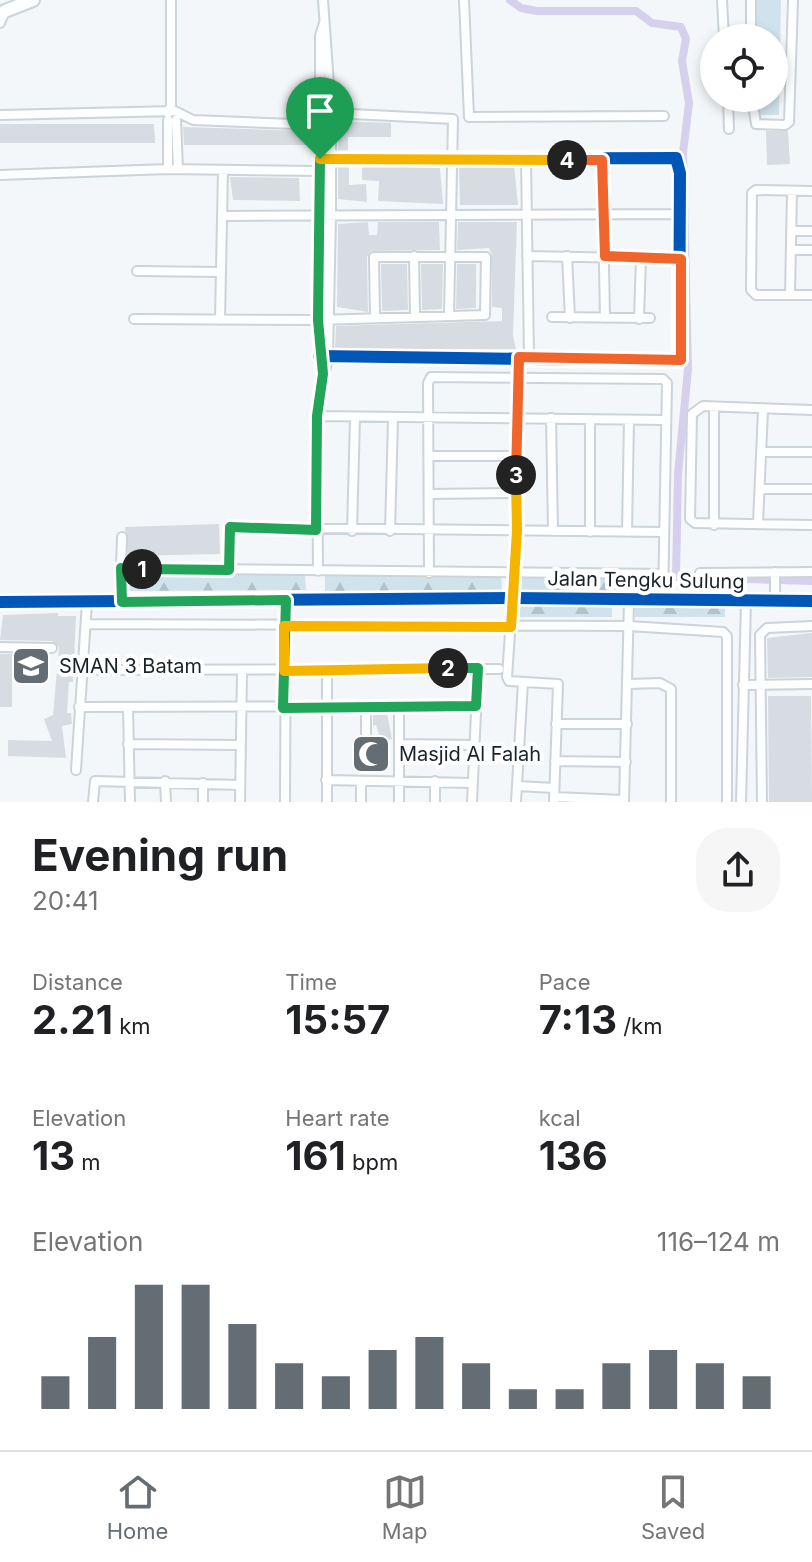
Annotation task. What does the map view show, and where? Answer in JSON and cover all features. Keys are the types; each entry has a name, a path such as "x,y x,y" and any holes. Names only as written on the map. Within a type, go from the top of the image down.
{"highway":[{"path":"2,16 14,0"},
{"path":"2,16 33,0"}],"street":[{"path":"168,169 172,113 171,0"},
{"path":"323,0 328,36 331,113 330,320 323,356"},
{"path":"464,0 469,117 664,116"},
{"path":"722,0 723,24"},
{"path":"751,0 751,24"},
{"path":"754,112 756,124 789,122 793,0"},
{"path":"318,571 317,416 323,374 318,320 320,36 324,22"},
{"path":"728,112 729,129"},
{"path":"172,113 178,169"},
{"path":"0,115 172,113 193,120 321,125"},
{"path":"331,113 451,116 449,316"},
{"path":"320,159 678,160 681,259 680,361 323,356"},
{"path":"526,160 524,357 518,377 517,531 507,677 509,681 557,683 554,796"},
{"path":"602,160 605,318"},
{"path":"0,175 168,169 320,171"},
{"path":"220,320 223,170"},
{"path":"812,191 754,191 750,239 751,290 756,295 812,295"},
{"path":"790,295 792,191"},
{"path":"224,216 680,214"},
{"path":"791,231 812,231"},
{"path":"791,250 812,250"},
{"path":"414,256 415,317"},
{"path":"527,256 681,259"},
{"path":"567,256 570,318"},
{"path":"134,319 330,320 485,315 486,257 374,257 375,317"},
{"path":"639,319 641,257"},
{"path":"137,271 221,272"},
{"path":"552,317 650,318"},
{"path":"429,573 428,383 431,377 663,379 667,383 663,601"},
{"path":"714,407 714,525"},
{"path":"812,410 696,409 691,419 690,519 714,525 812,525"},
{"path":"758,523 763,410"},
{"path":"317,416 428,420 665,420"},
{"path":"352,531 355,418"},
{"path":"551,418 553,531"},
{"path":"390,531 393,419"},
{"path":"590,419 590,532"},
{"path":"627,532 629,420"},
{"path":"761,452 812,452"},
{"path":"430,456 517,456"},
{"path":"760,489 812,489"},
{"path":"429,494 516,493"},
{"path":"229,570 230,527 352,531 664,532"},
{"path":"122,537 122,602"},
{"path":"121,568 664,574"},
{"path":"700,601 700,573 812,572"},
{"path":"775,574 775,602"},
{"name":"Jalan Tengku Sulung","path":"0,602 513,598 812,601"},
{"path":"285,802 283,708 286,600"},
{"path":"518,786 554,796 624,801 629,601"},
{"path":"76,770 87,602"},
{"path":"741,802 746,602"},
{"path":"86,624 629,626 713,630 727,636 727,802"},
{"path":"762,802 763,684 760,635 764,630 812,626"},
{"path":"0,647 52,648"},
{"path":"743,665 762,665"},
{"path":"472,802 478,668"},
{"path":"327,669 327,802"},
{"path":"82,670 499,669"},
{"path":"240,802 242,671"},
{"path":"516,802 523,682"},
{"path":"628,684 660,683 671,689 671,802"},
{"path":"743,685 812,684"},
{"path":"399,705 399,802"},
{"path":"79,707 241,709 476,706"},
{"path":"128,707 130,802"},
{"path":"366,708 366,738"},
{"path":"556,724 627,724"},
{"path":"128,744 239,745"},
{"path":"399,744 473,745"},
{"path":"555,761 626,762"},
{"path":"326,780 473,783"},
{"path":"93,802 94,782 165,781 240,785"},
{"path":"165,781 166,802"},
{"path":"435,781 435,802"},
{"path":"361,782 361,802"},
{"path":"203,783 203,802"}],"green space":[{"path":"753,0 781,0 781,24 753,24"},
{"path":"753,112 779,112 779,115 753,115"},
{"path":"305,573 306,590 127,591 127,575"},
{"path":"501,575 502,590 325,591 325,576"},
{"path":"519,575 651,575 651,590 519,591"},
{"path":"612,602 612,617 514,617 514,603"},
{"path":"725,605 725,617 635,617 635,606"}],"building":[{"path":"338,121 391,123 391,137 348,137 348,151 338,152"},
{"path":"0,124 154,124 155,143 0,143"},
{"path":"183,127 306,131 306,145 184,145"},
{"path":"766,131 788,131 790,164 767,165"},
{"path":"514,165 518,205 460,205 459,166"},
{"path":"338,166 349,166 349,185 366,184 367,202 338,199"},
{"path":"362,166 440,168 443,204 378,201 379,181 362,180"},
{"path":"230,177 299,178 300,201 233,200"},
{"path":"368,222 369,235 377,235 378,222 439,222 440,250 371,251 367,257 368,312 337,307 338,224"},
{"path":"458,222 517,222 513,336 516,349 335,349 336,326 502,321 502,308 492,307 492,254 489,248 457,250"},
{"path":"381,264 407,264 408,310 382,311"},
{"path":"421,264 443,264 442,309 422,310"},
{"path":"457,264 476,264 476,308 456,309"},
{"path":"219,524 220,554 128,556 125,527"},
{"path":"58,613 58,616 76,616 73,682 69,682 67,713 71,713 72,724 62,726 66,758 8,756 8,740 52,741 44,719 53,715 59,647 52,641 0,640 3,615"},
{"path":"812,633 812,677 768,678 767,638"},
{"path":"0,654 12,654 12,707 0,707"},
{"path":"768,696 811,696 812,802 769,802"},
{"path":"373,713 387,713 392,739 380,743 387,762 365,770 356,747 380,737 376,725 373,726"}],"waterway":[{"path":"510,0 521,8 537,11 636,11 652,23 681,27 686,39 682,61 689,103 683,153 688,369 678,474 676,577 812,581"}],"cycle path":[{"path":"319,356 679,361 680,173 676,158 320,159"},
{"path":"0,602 513,598 812,601"}],"place":[{"name":"SMAN 3 Batam","path":"31,666"},
{"name":"Masjid Al Falah","path":"371,754"}],"route":[{"path":"320,159 318,320 323,374 317,416 316,530 230,527 229,570 121,568 122,602 286,600 284,626 283,708 476,706 478,668 284,671 284,626 511,627 517,531 519,357 680,361 681,259 605,256 602,160 320,159"}]}
